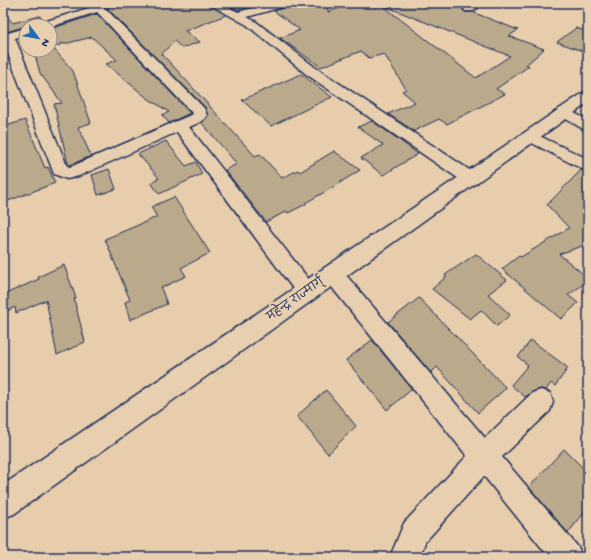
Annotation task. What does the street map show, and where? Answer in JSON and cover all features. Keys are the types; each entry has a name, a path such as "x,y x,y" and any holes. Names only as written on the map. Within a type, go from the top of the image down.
{"highway":[{"name":"महेन्द्र राज्मार्ग्","path":"3,503 471,179 588,96"}],"street":[{"path":"212,3 251,23 311,71 471,179"},
{"path":"236,16 285,3"},
{"path":"469,9 480,3"},
{"path":"18,33 6,37 60,170 63,172 73,172 180,126 200,115 199,111 96,6 58,20"},
{"path":"564,112 588,126"},
{"path":"180,126 307,292"},
{"path":"531,137 588,166"},
{"path":"333,274 568,557"},
{"path":"405,557 414,533 485,456 541,402"}],"building":[{"path":"102,3 206,3 226,15 185,31 200,42 182,48 174,41 162,54 255,156 260,154 282,178 298,170 300,172 334,151 360,170 305,203 306,204 288,213 287,211 266,222 225,170 237,164 202,123 208,116 205,107 108,9 109,8"},
{"path":"223,3 254,3 255,5 238,10"},
{"path":"291,3 327,3 328,12 353,3 448,3 463,9 465,12 472,12 518,30 509,36 544,49 526,65 529,66 496,89 505,94 447,124 439,119 414,131 388,114 415,102 402,91 406,89 384,54 369,58 361,51 321,67 280,38 300,30 274,11 289,6","holes":["382,5 510,56 476,78"]},
{"path":"3,12 13,23 18,22 18,28 3,33"},
{"path":"97,14 190,113 169,123 162,115 169,112 146,97 106,64 117,60 92,37 64,44 62,43 58,46 58,26"},
{"path":"576,28 588,32 588,53 557,42"},
{"path":"58,54 73,71 91,123 78,127 91,156 70,165 68,164 54,104 62,103 40,73 36,58 58,58"},
{"path":"301,74 332,97 271,126 242,100"},
{"path":"25,120 45,168 48,167 55,183 3,203 3,127"},
{"path":"372,121 418,154 383,175 361,158 383,145 358,127"},
{"path":"166,141 186,166 196,162 202,174 159,194 151,182 159,178 138,154"},
{"path":"109,169 116,189 98,195 92,175"},
{"path":"581,170 588,173 588,244 559,254 588,278 588,281 568,295 578,303 561,319 502,269 519,256 521,257 569,228 547,205"},
{"path":"174,197 210,253 181,268 186,276 161,288 167,304 130,320 125,302 130,300 105,239 157,217 151,207"},
{"path":"476,254 507,280 488,294 510,315 497,326 481,310 470,319 432,289 446,277 445,275"},
{"path":"64,265 76,298 74,299 85,342 57,355 46,300 16,313 15,307 3,313 3,295 39,279 38,277"},
{"path":"419,298 506,388 478,413 437,367 431,373 388,322"},
{"path":"372,340 412,389 387,410 346,360"},
{"path":"531,340 568,368 555,386 551,383 546,390 541,389 532,392 525,397 511,385 528,365 518,357"},
{"path":"326,390 356,426 328,454 297,416"},
{"path":"564,449 588,473 588,508 568,533 529,487"}]}
